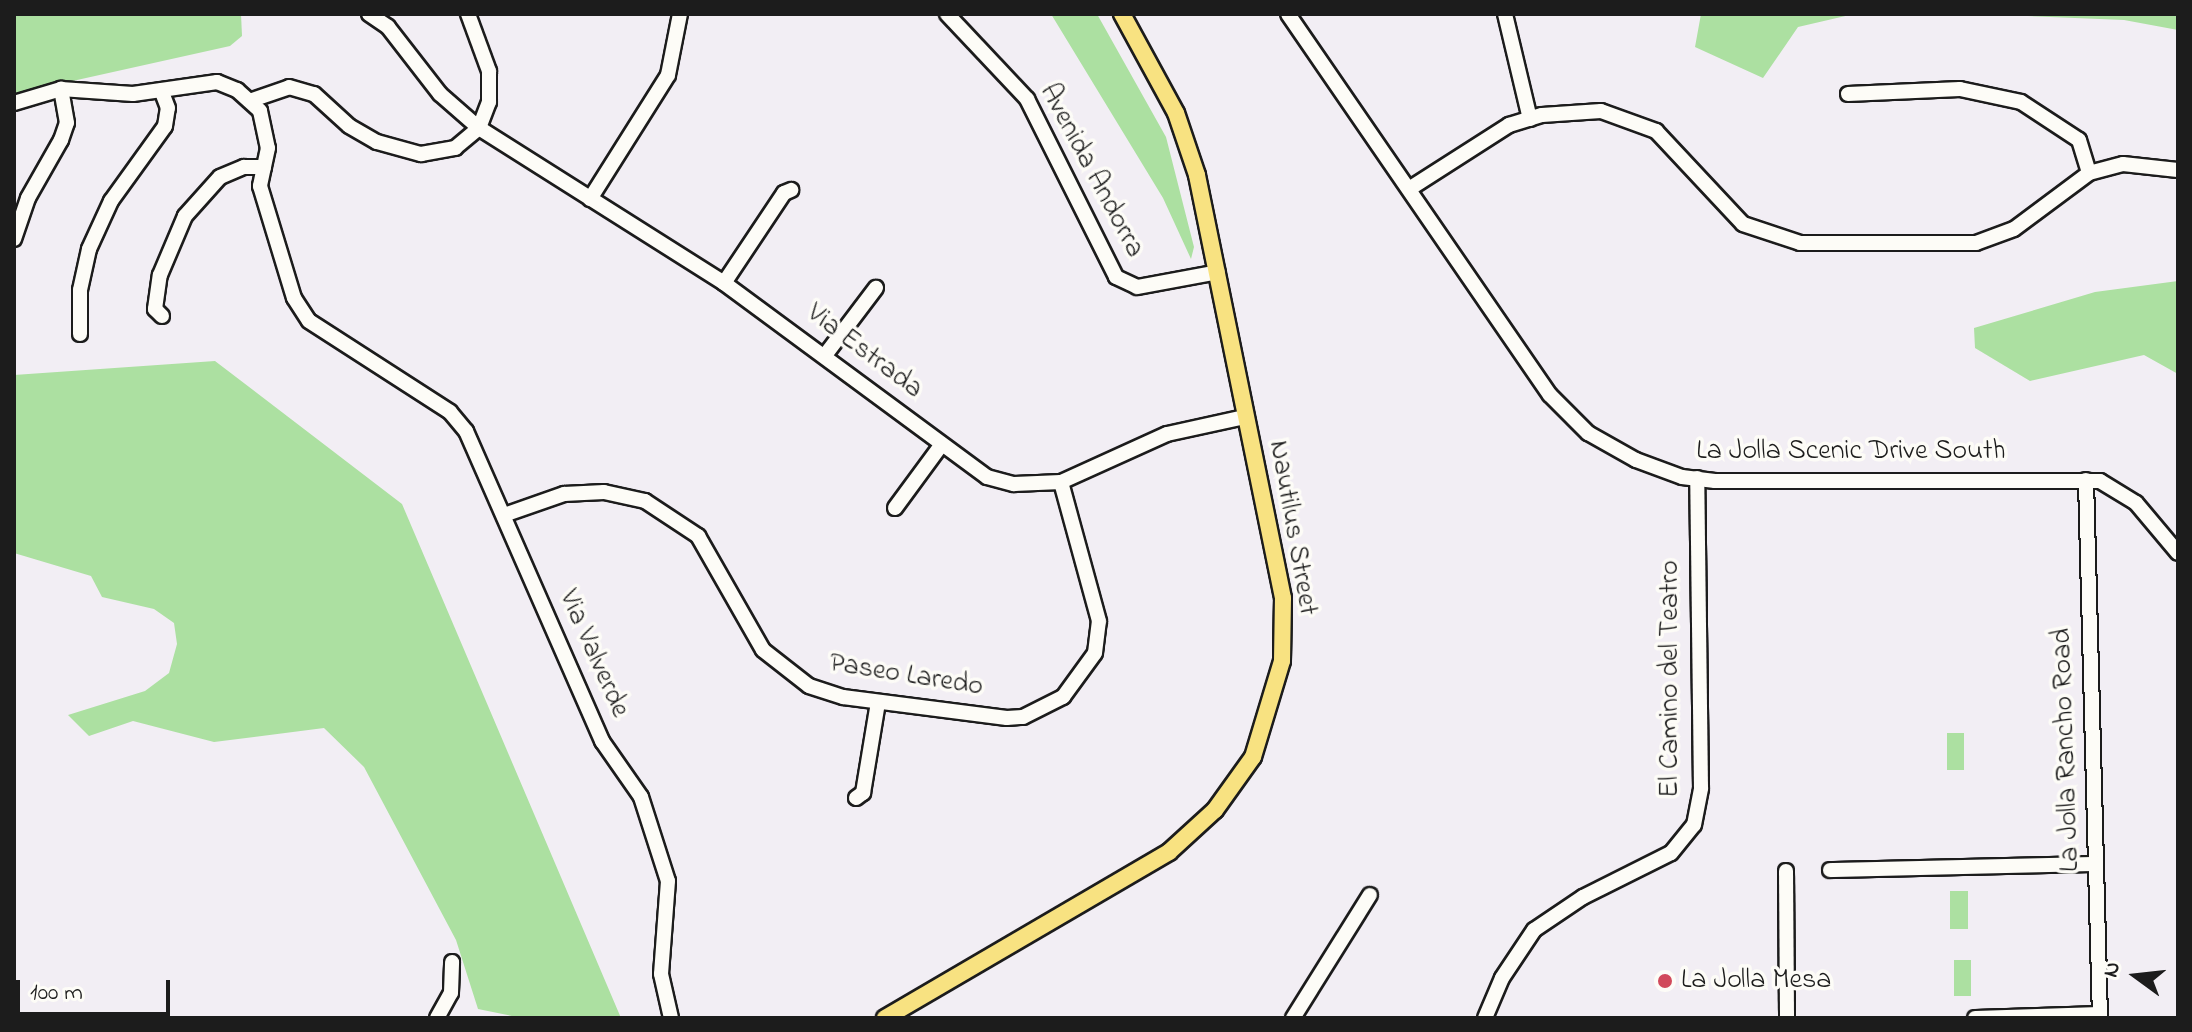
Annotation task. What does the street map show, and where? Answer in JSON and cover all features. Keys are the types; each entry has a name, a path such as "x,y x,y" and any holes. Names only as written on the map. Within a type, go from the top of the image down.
{"main road":[{"name":"Nautilus Street","path":"885,1018 1169,852 1215,810 1253,757 1267,723 1284,639 1283,598 1218,272 1197,175 1176,113 1122,14"}],"street":[{"name":"Via Estrada","path":"369,14 388,27 431,83 479,128 724,283 826,354 987,477 1014,484 1061,482 1167,434 1245,417"},
{"path":"14,103 61,89 133,94 217,82 252,100 275,88 314,94 349,126 377,142 421,154 455,148 479,128 489,102 489,71 468,14"},
{"path":"590,199 668,75 680,14"},
{"name":"Avenida Andorra","path":"947,14 1027,99 1116,277 1137,287 1218,272"},
{"name":"La Jolla Scenic Drive South","path":"1288,14 1550,395 1577,425 1636,460 1697,478 2100,481 2136,503 2176,547"},
{"path":"1505,14 1530,119"},
{"path":"14,239 28,198 61,140 67,123 61,89"},
{"path":"1848,94 1960,89 2021,102 2079,140 2089,173"},
{"path":"80,334 80,290 89,249 111,201 165,126 168,108 161,90"},
{"name":"Via Valverde","path":"252,100 267,130 260,186 294,298 309,321 450,412 466,431 602,741 641,797 663,860 668,905 661,974 671,1018"},
{"path":"1409,189 1509,125 1530,119 1601,111 1644,123 1678,151 1743,224 1800,243 1976,243 2014,229 2089,173 2123,164 2178,170"},
{"path":"162,316 155,309 160,275 185,216 220,177 244,167 264,167"},
{"path":"724,283 784,193 791,190"},
{"path":"826,354 876,288"},
{"path":"895,508 942,444"},
{"name":"El Camino del Teatro","path":"1485,1018 1502,978 1534,930 1583,897 1671,853 1694,825 1701,788 1697,478"},
{"name":"La Jolla Rancho Road","path":"2086,480 2100,1016"},
{"name":"Paseo Laredo","path":"504,515 564,494 604,492 660,507 698,536 763,650 809,686 878,702 1023,717 1063,697 1078,682 1095,653 1099,621 1061,482"},
{"path":"856,798 863,793 878,702"},
{"path":"1830,870 2096,864"},
{"path":"1786,871 1787,1018"},
{"path":"1293,1018 1370,895"},
{"path":"437,1018 451,993 452,962"},
{"path":"1975,1018 2100,1016"}],"green space":[{"path":"14,14 241,14 242,36 230,46 14,94"},
{"path":"1051,14 1097,14 1166,137 1194,247 1191,259 1163,198"},
{"path":"1701,14 1854,14 1798,27 1763,78 1695,47"},
{"path":"1977,14 2178,14 2178,30 2124,20"},
{"path":"2178,281 2178,374 2144,355 2030,381 1975,348 1974,328 2095,292"},
{"path":"215,361 402,504 621,1018 522,1018 478,1009 456,940 364,767 324,728 214,742 133,721 89,736 68,715 145,691 169,673 177,644 174,623 154,609 102,597 91,576 14,553 14,375"},
{"path":"1947,733 1964,733 1964,770 1947,770"},
{"path":"1950,891 1968,891 1968,929 1950,929"},
{"path":"1954,960 1971,960 1971,996 1954,996"}],"place":[{"name":"La Jolla Mesa","path":"1665,981"}]}
